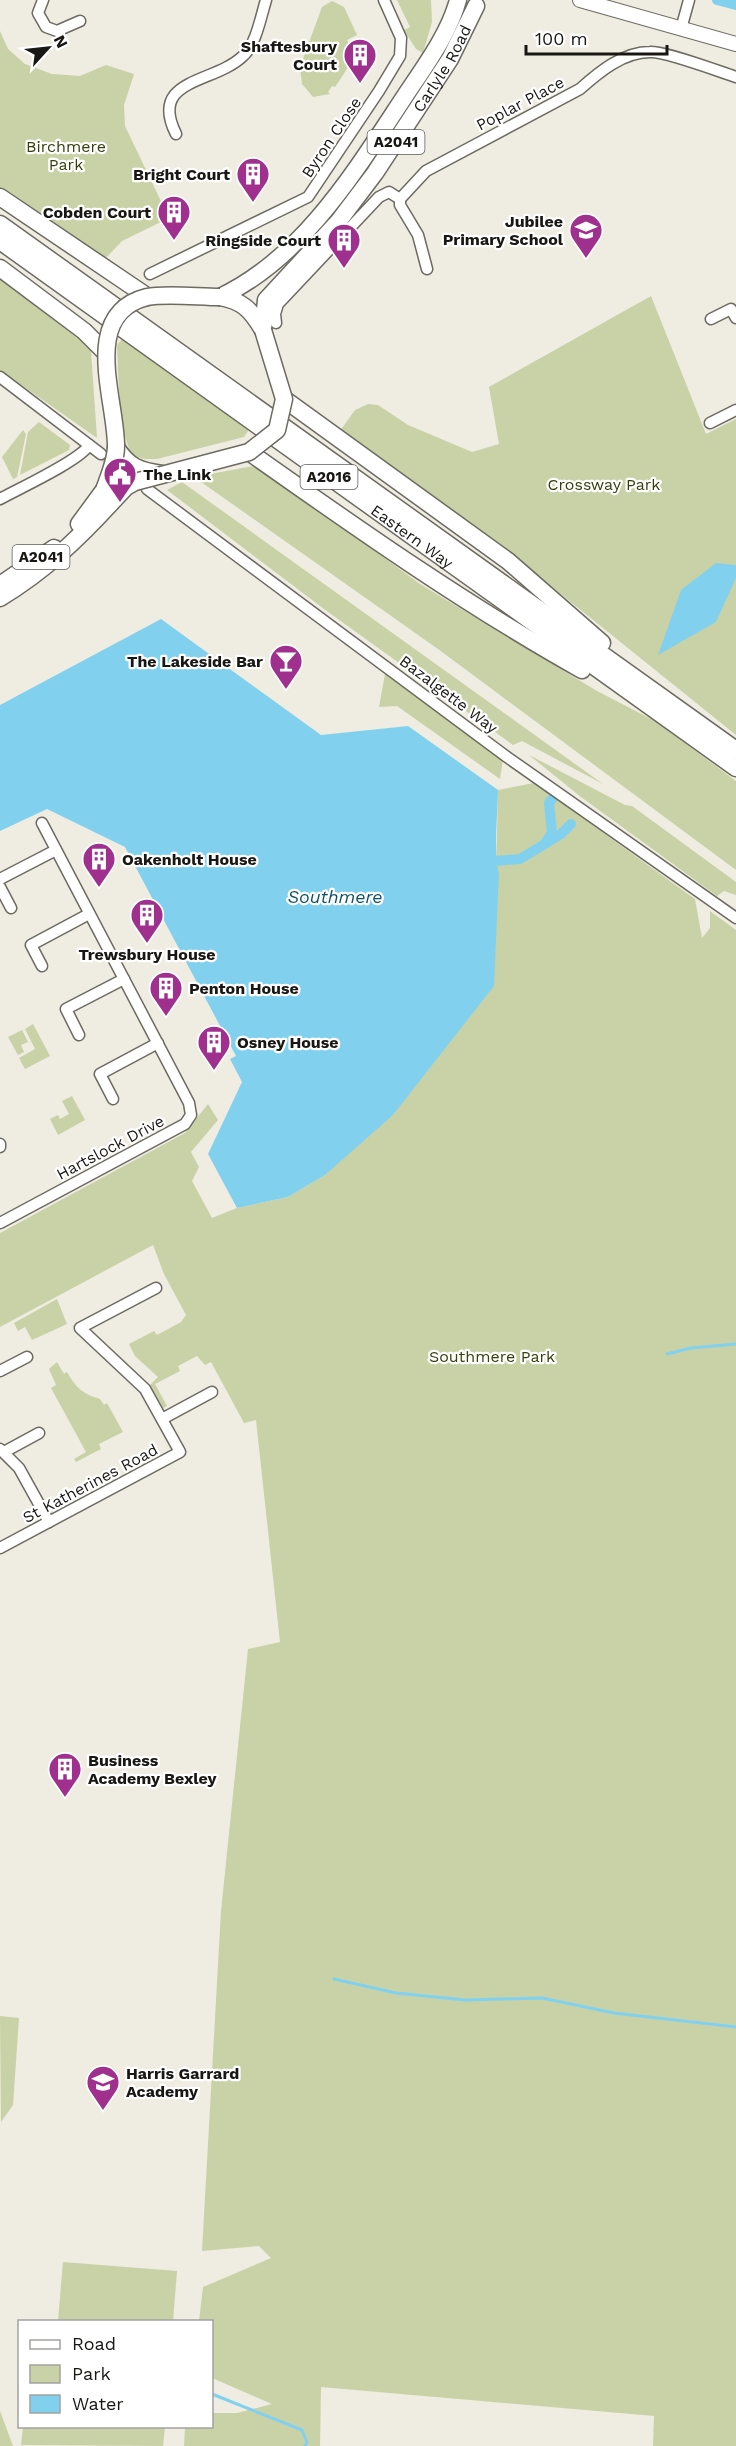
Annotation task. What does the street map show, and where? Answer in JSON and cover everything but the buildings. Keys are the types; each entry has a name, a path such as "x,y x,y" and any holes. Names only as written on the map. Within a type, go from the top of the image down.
{"main road":[{"name":"A2041","path":"458,0 482,3"},
{"name":"Carlyle Road","path":"220,297 245,285 284,252 326,209 362,161 441,40 458,0"},
{"name":"Carlyle Road","path":"270,327 266,300 338,222 375,173 450,59 482,3"},
{"path":"0,197 148,297"},
{"name":"Eastern Way","path":"0,224 654,701 736,768"},
{"name":"Eastern Way","path":"0,241 654,701 736,750"},
{"path":"0,268 84,331 106,353"},
{"path":"148,297 220,297 238,300 270,327 284,399 277,430 249,452 162,474 139,471 108,451 106,353 109,327 115,315 124,307 148,297"},
{"path":"284,399 508,561 654,701"},
{"name":"A2041","path":"0,585 54,548 82,520 104,490 108,451"},
{"path":"249,452 378,543 486,613 654,701"},
{"name":"A2041","path":"0,598 37,576 78,539 126,487 162,474"}],"street":[{"path":"43,0 38,13 46,27 57,31 80,21"},
{"path":"176,134 167,111 171,97 181,89 228,67 245,55 266,0"},
{"name":"Byron Close","path":"150,274 308,197 397,63 401,38 384,0"},
{"path":"580,0 736,44"},
{"path":"681,29 688,4"},
{"name":"Poplar Place","path":"400,199 426,171 580,88 601,70 628,57 651,51 736,77"},
{"path":"270,327 278,304 378,197 389,192 400,199 400,206 418,235 427,269"},
{"path":"711,319 735,311"},
{"path":"0,377 89,445 108,451"},
{"path":"710,423 736,410"},
{"path":"0,499 69,462 86,451 89,445"},
{"name":"Bazalgette Way","path":"147,489 507,757 736,918"},
{"name":"Hartslock Drive","path":"0,1223 185,1124 191,1114 189,1103 42,823"},
{"path":"0,879 56,850"},
{"path":"0,887 11,908"},
{"path":"42,966 31,945 89,914"},
{"path":"79,1035 66,1009 124,979"},
{"path":"113,1099 100,1074 158,1043"},
{"name":"St Katherines Road","path":"0,1548 180,1452 145,1389 80,1328 156,1288"},
{"path":"0,1371 27,1357"},
{"path":"162,1419 212,1392"},
{"path":"39,1433 2,1451 19,1468 49,1522"}],"green space":[{"path":"397,0 431,0 432,22 423,53 416,49 404,30 410,27"},
{"path":"332,1 344,7 357,35 347,40 351,59 335,87 332,86 328,92 330,94 313,97 302,84 300,67 322,7"},
{"name":"Birchmere Park","path":"0,31 8,49 25,64 52,74 80,76 106,65 134,74 124,105 125,126 169,218 122,241 105,259 0,188"},
{"path":"0,277 82,337 91,351 97,438 0,370"},
{"name":"Crossway Park","path":"651,296 706,434 736,419 736,735 505,549 340,431 355,410 368,404 378,405 408,425 472,452 499,444 489,387"},
{"path":"122,339 250,428 244,437 157,459 134,455 125,436 120,403 117,345"},
{"path":"39,422 70,445 69,450 20,475 28,432"},
{"path":"23,430 26,434 17,477 13,479 2,457"},
{"path":"258,465 420,584 597,691 655,721 736,781 736,870 438,649 194,477"},
{"path":"182,482 603,784 522,741 513,745 324,609 167,490"},
{"path":"385,674 503,759 500,779 397,706 379,707"},
{"path":"529,755 625,805 632,806 736,882 736,895 724,891 717,896 581,797"},
{"name":"Southmere Park","path":"534,783 695,899 702,938 710,928 710,911 736,930 736,2446 653,2446 654,2416 321,2387 320,2446 184,2446 185,2428 213,2428 213,2413 237,2413 272,2404 213,2378 213,2320 199,2320 203,2287 271,2258 259,2246 202,2251 221,1911 248,1649 280,1642 256,1420 244,1423 211,1362 205,1365 197,1356 178,1366 180,1371 155,1384 167,1406 163,1408 150,1385 158,1377 135,1356 129,1344 154,1331 157,1335 181,1322 186,1315 164,1274 153,1245 0,1327 0,1233 185,1133 208,1104 218,1120 191,1152 199,1167 192,1181 212,1218 237,1208 288,1197 325,1175 493,986 498,790"},
{"path":"33,1024 50,1056 25,1069 19,1058 35,1049 25,1029"},
{"path":"22,1030 28,1042 21,1045 24,1052 18,1055 8,1037"},
{"path":"72,1096 85,1120 58,1135 50,1119 58,1115 60,1119 69,1114 62,1101"},
{"path":"57,1299 67,1324 32,1340 25,1327 18,1331 14,1323"},
{"path":"57,1362 64,1374 67,1372 80,1390 100,1399 104,1405 107,1403 123,1432 99,1444 101,1449 76,1462 74,1459 86,1452 51,1388 56,1385 49,1369"},
{"path":"0,2016 19,2018 13,2105 1,2122"},
{"path":"63,2262 177,2271 173,2320 58,2320"},
{"path":"0,2411 13,2446 0,2446"},
{"path":"23,2428 165,2428 163,2446 21,2445"}],"water":[{"path":"716,563 736,565 736,578 716,622 658,655 681,590"},
{"name":"Southmere","path":"161,619 321,735 408,726 498,790 496,845 499,873 494,986 393,1115 325,1175 288,1197 237,1208 208,1154 242,1082 230,1059 236,1056 125,847 47,809 0,831 0,705"}],"waterway":[{"path":"717,0 736,5"},
{"path":"545,843 552,833 549,803 554,797"},
{"path":"495,861 520,859 561,834 571,824"},
{"path":"667,1354 691,1348 736,1344"},
{"path":"334,1979 396,1993 465,2000 542,1998 614,2013 736,2027"},
{"path":"213,2394 302,2430 307,2442 305,2446"}],"tunnel":[{"path":"101,454 141,484"}],"place":[{"name":"Shaftesbury Court","path":"360,84"},
{"name":"Bright Court","path":"253,203"},
{"name":"Cobden Court","path":"174,241"},
{"name":"Jubilee Primary School","path":"586,259"},
{"name":"Ringside Court","path":"344,269"},
{"name":"The Link","path":"120,503"},
{"name":"The Lakeside Bar","path":"286,690"},
{"name":"Oakenholt House","path":"99,888"},
{"name":"Trewsbury House","path":"147,944"},
{"name":"Penton House","path":"166,1017"},
{"name":"Osney House","path":"214,1071"},
{"name":"Business Academy Bexley","path":"65,1798"},
{"name":"Harris Garrard Academy","path":"103,2111"}]}
